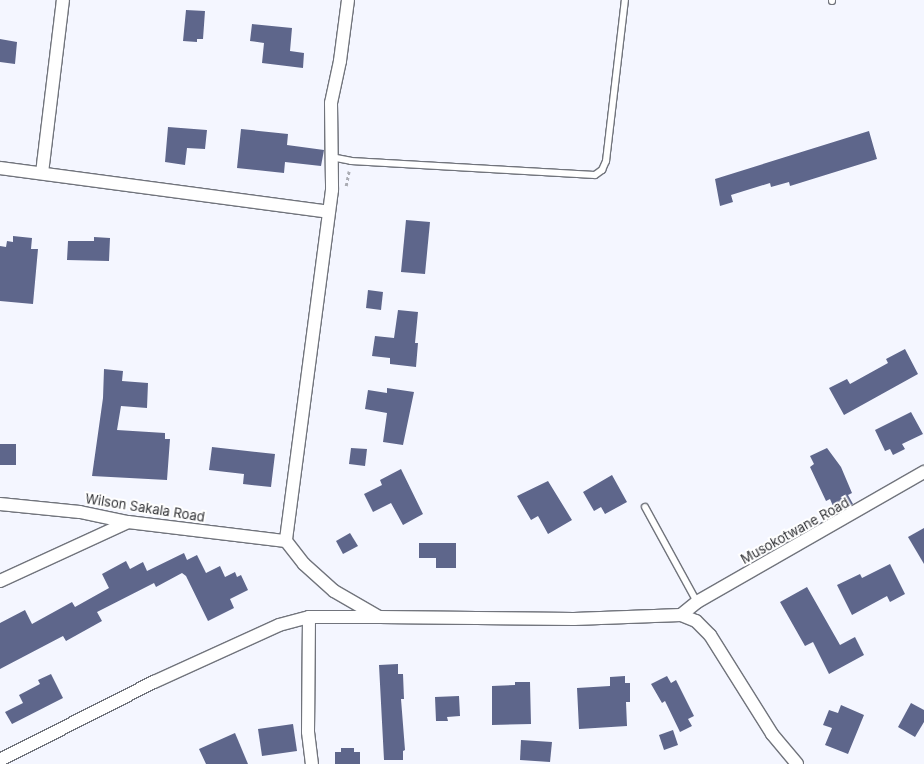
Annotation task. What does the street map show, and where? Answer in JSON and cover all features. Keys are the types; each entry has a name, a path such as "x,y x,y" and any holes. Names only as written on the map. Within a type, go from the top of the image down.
{"street":[{"path":"42,173 64,0"},
{"path":"348,0 340,61 330,103 330,156 332,190 286,541 304,564 334,591 379,617"},
{"path":"0,168 328,212"},
{"name":"Musokotwane Road","path":"681,615 697,602 924,472"},
{"name":"Wilson Sakala Road","path":"0,504 80,512 128,522 286,541"},
{"path":"0,581 128,522"},
{"path":"0,760 254,635 309,618 379,617 566,619 681,615 696,621 710,635 772,734 797,764"},
{"path":"309,618 308,732 312,764"}],"lane":[{"path":"330,156 345,160 576,176 595,175 602,170 606,161 625,0"},
{"path":"645,507 697,602"}],"building":[{"path":"186,10 205,11 203,39 197,39 197,42 183,41"},
{"path":"252,24 292,28 290,51 304,53 303,68 262,63 264,43 250,41"},
{"path":"0,39 17,42 15,64 0,62"},
{"path":"168,127 207,130 205,149 187,148 185,165 165,162"},
{"path":"241,129 288,134 287,145 324,150 321,166 285,162 284,173 237,168"},
{"path":"869,131 877,159 790,186 789,182 771,187 770,183 731,195 733,202 720,206 715,179"},
{"path":"406,220 430,222 425,274 401,272"},
{"path":"13,236 32,238 31,249 38,249 33,304 0,301 0,246 6,247 7,241 13,242"},
{"path":"94,237 110,238 109,261 67,260 68,241 94,241"},
{"path":"368,290 383,292 381,310 366,308"},
{"path":"398,310 418,312 415,343 418,343 416,367 390,364 390,358 372,356 375,336 394,338"},
{"path":"905,349 918,374 844,415 829,388 847,379 850,384 888,363 886,359"},
{"path":"104,369 123,371 122,381 148,383 147,408 121,406 117,430 165,433 165,439 170,439 167,480 92,476 103,398"},
{"path":"387,388 414,392 403,445 383,442 387,413 365,409 368,390 387,393"},
{"path":"911,412 923,434 902,444 905,449 893,455 890,449 885,451 875,430"},
{"path":"0,444 16,444 16,465 0,465"},
{"path":"212,447 275,454 271,487 243,484 244,474 209,470"},
{"path":"351,448 367,449 365,466 349,464"},
{"path":"827,448 841,467 852,493 848,495 853,504 836,513 830,499 826,501 810,467 814,464 810,456"},
{"path":"401,469 423,514 403,525 391,503 373,512 364,494 382,485 380,480"},
{"path":"612,475 627,502 605,514 601,507 594,511 583,492"},
{"path":"548,481 572,520 548,534 538,516 531,520 517,496"},
{"path":"924,528 924,564 908,537"},
{"path":"350,533 358,546 343,554 336,541"},
{"path":"419,543 456,543 456,568 436,568 436,558 419,558"},
{"path":"184,553 187,560 197,555 206,573 220,566 225,577 235,572 237,577 241,575 248,590 230,599 234,608 208,621 186,576 182,573 156,587 154,583 97,612 102,621 66,641 63,636 0,669 0,623 25,610 32,624 72,602 75,607 109,588 102,574 126,561 130,569 143,562 147,571"},
{"path":"890,564 905,594 890,602 887,596 852,615 837,585 860,574 862,578"},
{"path":"807,587 840,645 855,637 864,655 829,674 813,642 805,646 780,602"},
{"path":"398,664 398,674 403,674 404,699 401,699 405,750 403,751 403,760 384,760 379,665"},
{"path":"51,674 63,698 12,724 5,712 23,703 19,695 40,684 38,680"},
{"path":"625,676 625,683 630,683 630,702 626,702 627,726 579,729 577,688 610,686 610,677"},
{"path":"667,676 671,683 676,680 694,716 688,719 692,726 680,732 665,701 662,703 651,684"},
{"path":"515,682 530,682 531,724 492,725 492,686 515,685"},
{"path":"459,696 460,716 447,717 448,721 436,721 435,697"},
{"path":"911,703 924,710 924,722 915,737 898,727"},
{"path":"841,705 864,715 848,754 825,745 832,728 823,725 829,710 838,713"},
{"path":"293,724 297,751 262,756 258,729"},
{"path":"673,730 678,745 664,750 659,735"},
{"path":"235,733 248,764 206,764 199,749"},
{"path":"521,740 552,742 550,762 520,760"},
{"path":"341,748 354,748 354,752 360,752 360,764 335,764 335,752 341,752"}]}
